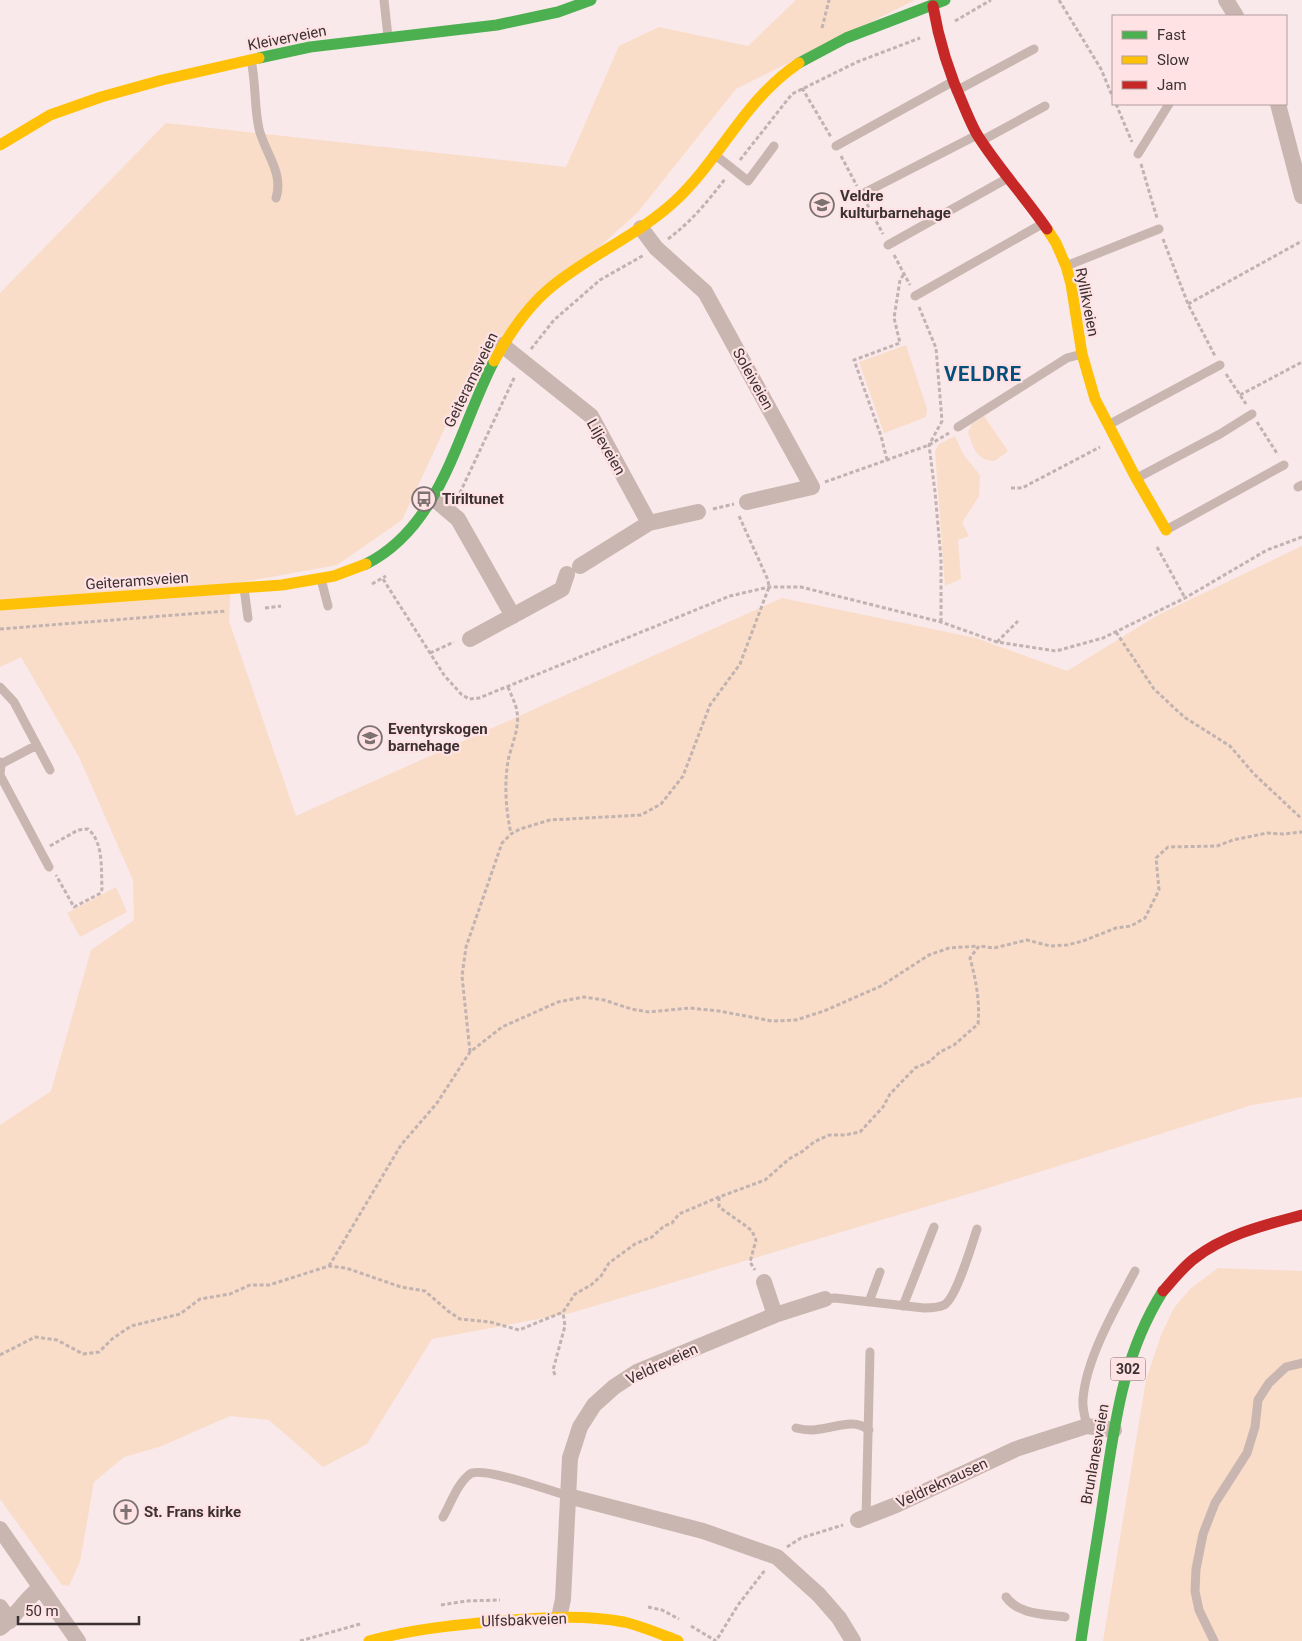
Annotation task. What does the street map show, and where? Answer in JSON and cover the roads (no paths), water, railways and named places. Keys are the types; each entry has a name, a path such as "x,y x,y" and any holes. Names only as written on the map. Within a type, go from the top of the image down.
{"street":[{"name":"Kleiverveien","path":"0,145 8,138 50,115 101,97 162,80 310,47 497,24 558,12 591,0"},
{"name":"Geiteramsveien","path":"0,606 244,588 321,579 352,569 376,558 404,537 423,514 433,498 483,383 502,345 535,301 558,280 641,228 678,198 749,109 772,83 791,67 825,48 867,29 945,0"},
{"name":"Ryllikveien","path":"933,6 937,31 954,86 979,138 1022,194 1056,243 1071,284 1082,354 1095,398 1136,478 1166,530"},
{"path":"1278,105 1302,196"},
{"name":"Soleiveien","path":"641,228 656,248 705,292 812,487 740,503"},
{"name":"Liljeveien","path":"502,345 590,416 649,523"},
{"path":"433,498 458,519 513,616"},
{"path":"470,639 562,589 574,570 649,523 698,512"},
{"name":"Brunlanesveien","path":"1081,1641 1114,1430 1127,1372 1140,1333 1157,1300 1177,1275 1199,1255 1215,1244 1231,1237 1302,1215"},
{"path":"764,1282 775,1315"},
{"name":"Veldreveien","path":"560,1618 563,1599 570,1458 580,1427 594,1405 614,1387 637,1372 775,1315 825,1299"},
{"name":"Veldreknausen","path":"862,1518 1016,1450 1087,1426 1114,1430"},
{"path":"568,1496 703,1531 777,1556 840,1618 853,1641"},
{"path":"0,1529 78,1641"},
{"path":"5,1625 29,1596 40,1588"},
{"path":"0,1607 5,1625"},
{"name":"Ulfsbakveien","path":"369,1641 456,1623 560,1618 586,1618 623,1622 651,1630 678,1641"}],"lane":[{"path":"384,0 388,37"},
{"path":"836,146 954,86 1034,49"},
{"path":"251,60 259,128 279,184 276,198"},
{"path":"1138,154 1168,105"},
{"path":"862,194 1046,106"},
{"path":"714,154 748,181 774,146"},
{"path":"888,245 1008,178"},
{"path":"915,296 1042,224"},
{"path":"1066,266 1159,229"},
{"path":"958,427 1067,358 1082,354"},
{"path":"1109,424 1220,365"},
{"path":"1136,478 1220,434 1252,414"},
{"path":"1166,530 1284,465"},
{"path":"321,579 328,606"},
{"path":"244,588 248,618"},
{"path":"0,687 14,702 50,770"},
{"path":"37,745 0,763 0,775 49,867"},
{"path":"903,1306 934,1227"},
{"path":"825,1299 835,1298 934,1308 944,1305 949,1301 977,1229"},
{"path":"1087,1426 1082,1401 1086,1377 1116,1307 1136,1271"},
{"path":"869,1302 880,1272"},
{"path":"862,1518 869,1430 870,1352"},
{"path":"1214,1641 1199,1610 1194,1591 1203,1534 1216,1503 1247,1453 1255,1427 1258,1400 1269,1383 1286,1367 1302,1363"},
{"path":"796,1428 808,1430 853,1423 864,1426 869,1430"},
{"path":"444,1517 459,1486 471,1473 479,1471 568,1496"},
{"path":"1006,1597 1022,1610 1065,1617"}],"place":[{"name":"Veldre kulturbarnehage","path":"822,205"},
{"name":"Tiriltunet","path":"424,499"},
{"name":"Eventyrskogen barnehage","path":"370,738"},
{"name":"St. Frans kirke","path":"126,1512"}],"district":[{"name":"VELDRE","path":"983,374"}]}
